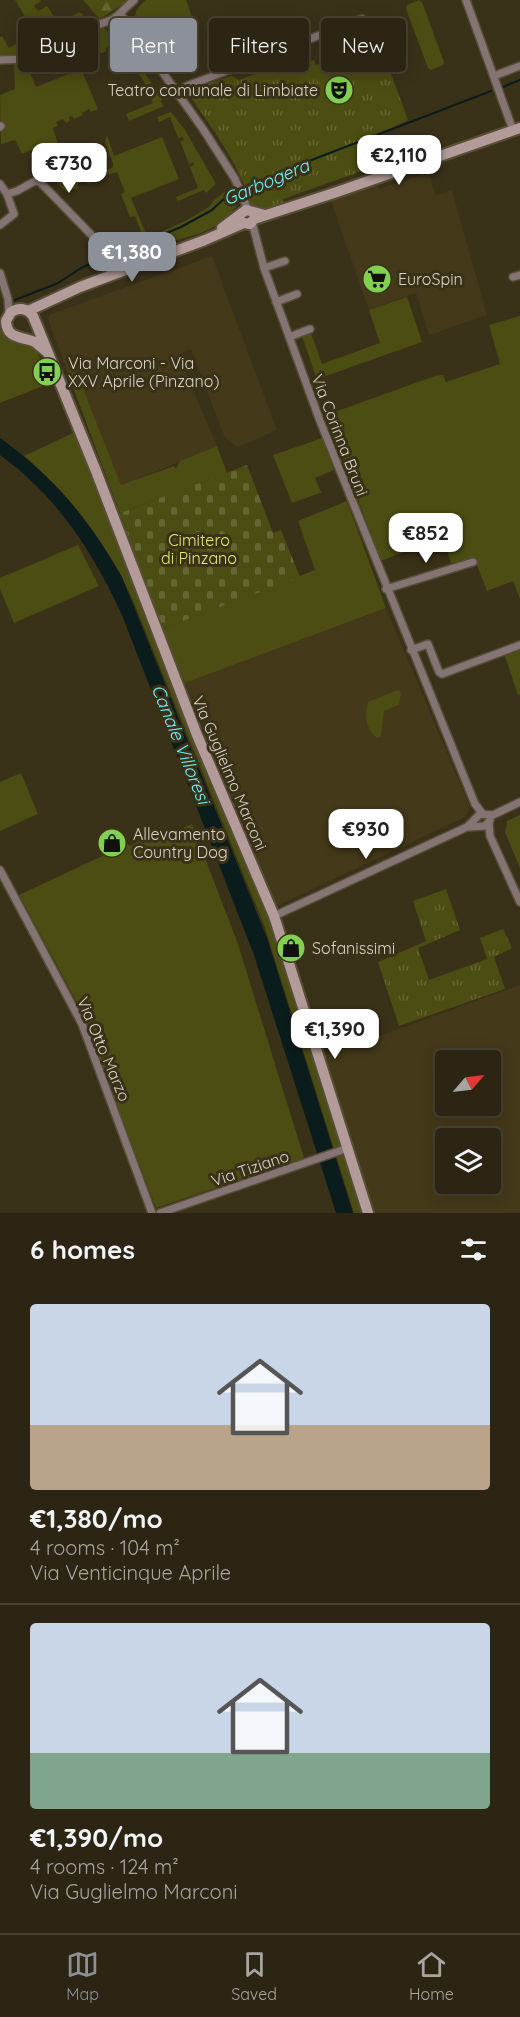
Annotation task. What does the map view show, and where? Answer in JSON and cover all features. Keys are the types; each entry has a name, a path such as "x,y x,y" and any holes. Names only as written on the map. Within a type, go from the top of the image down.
{"street":[{"path":"120,18 126,6 134,0"},
{"path":"5,320 30,317 48,301 205,240 248,217 268,216 517,129 499,89 466,0"},
{"path":"0,60 35,56 95,26 110,23"},
{"path":"177,92 321,36"},
{"path":"494,76 520,66"},
{"name":"Via Corinna Bruni","path":"163,72 236,182 257,240 264,268 310,394 411,650 482,820"},
{"path":"182,99 197,83"},
{"path":"7,194 35,181 40,182 106,250 114,274"},
{"path":"0,184 7,194 14,214 0,225"},
{"path":"264,268 285,261"},
{"path":"0,273 5,296 5,320 9,333 34,342 47,352"},
{"path":"276,302 297,294"},
{"path":"5,296 13,306 30,317"},
{"path":"20,338 30,335 30,317"},
{"name":"Via Guglielmo Marconi","path":"30,317 47,352 105,493 197,735 274,916 344,1150 368,1213"},
{"path":"289,337 310,329"},
{"path":"387,589 473,562"},
{"path":"411,650 428,644 439,672 442,674 520,645"},
{"path":"274,916 520,802"},
{"path":"482,820 520,902"},
{"name":"Via Otto Marzo","path":"0,870 82,1024 152,1213"},
{"name":"Via Tiziano","path":"160,1213 344,1150"}],"shaded area":[{"path":"428,173 436,195 452,190 487,315 429,335 416,293 369,310 331,201 378,185 379,189"},
{"path":"212,256 277,430 238,447 225,438 191,349 178,355 217,446 121,486 75,368 67,371 48,319 49,315"},
{"path":"386,608 470,807 465,817 277,906 185,683"},
{"path":"520,985 520,1213 374,1213 324,1056"}],"green space":[{"path":"15,0 40,0 34,6 38,11 47,6 55,18 27,18"},
{"path":"83,0 129,0 100,19"},
{"path":"146,0 186,0 192,18 135,18 139,7"},
{"path":"419,0 422,2 444,62 443,65 431,70 428,68 406,9 407,5"},
{"path":"79,12 84,15 78,18 69,18"},
{"path":"104,28 110,34 110,46 101,54 98,45 98,29"},
{"path":"2,36 9,48 18,43 18,55 0,56 0,37"},
{"path":"314,60 316,65 321,63 321,72 390,72 408,120 381,133 390,161 283,199 285,206 262,211 250,204 244,184 231,159 192,99 194,94 203,87 232,76 239,80 260,72 309,72 309,62"},
{"path":"18,62 18,72 32,72 30,73 36,87 74,72 82,72 98,109 91,112 89,109 74,119 72,116 69,117 70,121 66,123 63,119 56,122 58,126 53,128 62,157 76,151 86,174 92,172 98,175 113,167 105,142 107,135 114,156 162,137 179,179 131,198 146,233 142,234 135,216 130,217 121,194 125,192 117,172 88,184 86,181 78,183 78,188 66,192 51,177 55,174 45,148 22,154 15,140 1,144 0,95 15,89 14,63"},
{"path":"137,72 144,72 163,99 160,101 164,106 129,121 126,114 153,103"},
{"path":"171,112 185,130 216,184 206,193 204,190 178,201 176,197 198,188 190,167 194,165 193,162 189,164 180,141 184,140 183,137 178,138 170,117 159,122 157,117"},
{"path":"232,186 237,198 236,207 218,224 191,236 158,245 154,242 113,258 112,250 187,220 209,207"},
{"path":"407,297 422,342 320,378 316,377 302,336 311,333 322,364 380,343 369,310"},
{"path":"520,316 520,599 513,581 487,591 475,560 451,563 443,538 380,561 326,415 435,376 443,375 446,382 500,364 489,325"},
{"path":"0,329 17,344 33,345 46,368 51,383 0,403"},
{"path":"75,368 121,485 174,466 176,469 180,461 217,446 227,473 120,513 67,371"},
{"path":"75,432 267,909 344,1146 335,1152 264,925 132,598 110,557 86,521 42,472 24,456"},
{"path":"322,438 334,470 315,478 323,492 292,503 273,455"},
{"name":"Cimitero di Pinzano","path":"247,465 273,533 281,530 300,577 162,629 120,513"},
{"path":"347,501 386,608 185,683 162,629 315,570 298,521"},
{"path":"78,545 99,586 14,623 0,589 0,578"},
{"path":"520,649 520,694 518,695 505,656"},
{"path":"398,690 401,693 399,705 384,711 381,736 377,738 370,731 367,722 368,702"},
{"path":"21,773 38,814 0,831 0,782"},
{"path":"520,815 520,868 505,832 507,821"},
{"path":"192,824 238,944 304,1158 156,1208 80,1008 19,895 128,844 130,846 146,837 149,843"},
{"path":"446,889 460,930 418,948 429,980 487,959 480,938 503,929 512,948 494,957 505,989 399,1026 378,962 426,941 413,901"},
{"path":"344,1153 365,1213 354,1213 336,1155"}],"water":[{"name":"Canale Villoresi","path":"0,438 37,468 69,500 96,536 122,577 267,938 353,1213 336,1213 254,955 122,615 99,569 72,527 39,488 0,455"}],"waterway":[{"name":"Garbogera","path":"503,87 520,80"},
{"name":"Garbogera","path":"15,300 58,283 81,268 181,227 212,210 227,196 296,166 491,91"}],"place":[{"name":"Teatro comunale di Limbiate","path":"339,90"},
{"name":"EuroSpin","path":"377,279"},
{"name":"Via Marconi - Via XXV Aprile (Pinzano)","path":"47,372"},
{"name":"Allevamento Country Dog","path":"112,843"},
{"name":"Sofanissimi","path":"291,948"}]}
